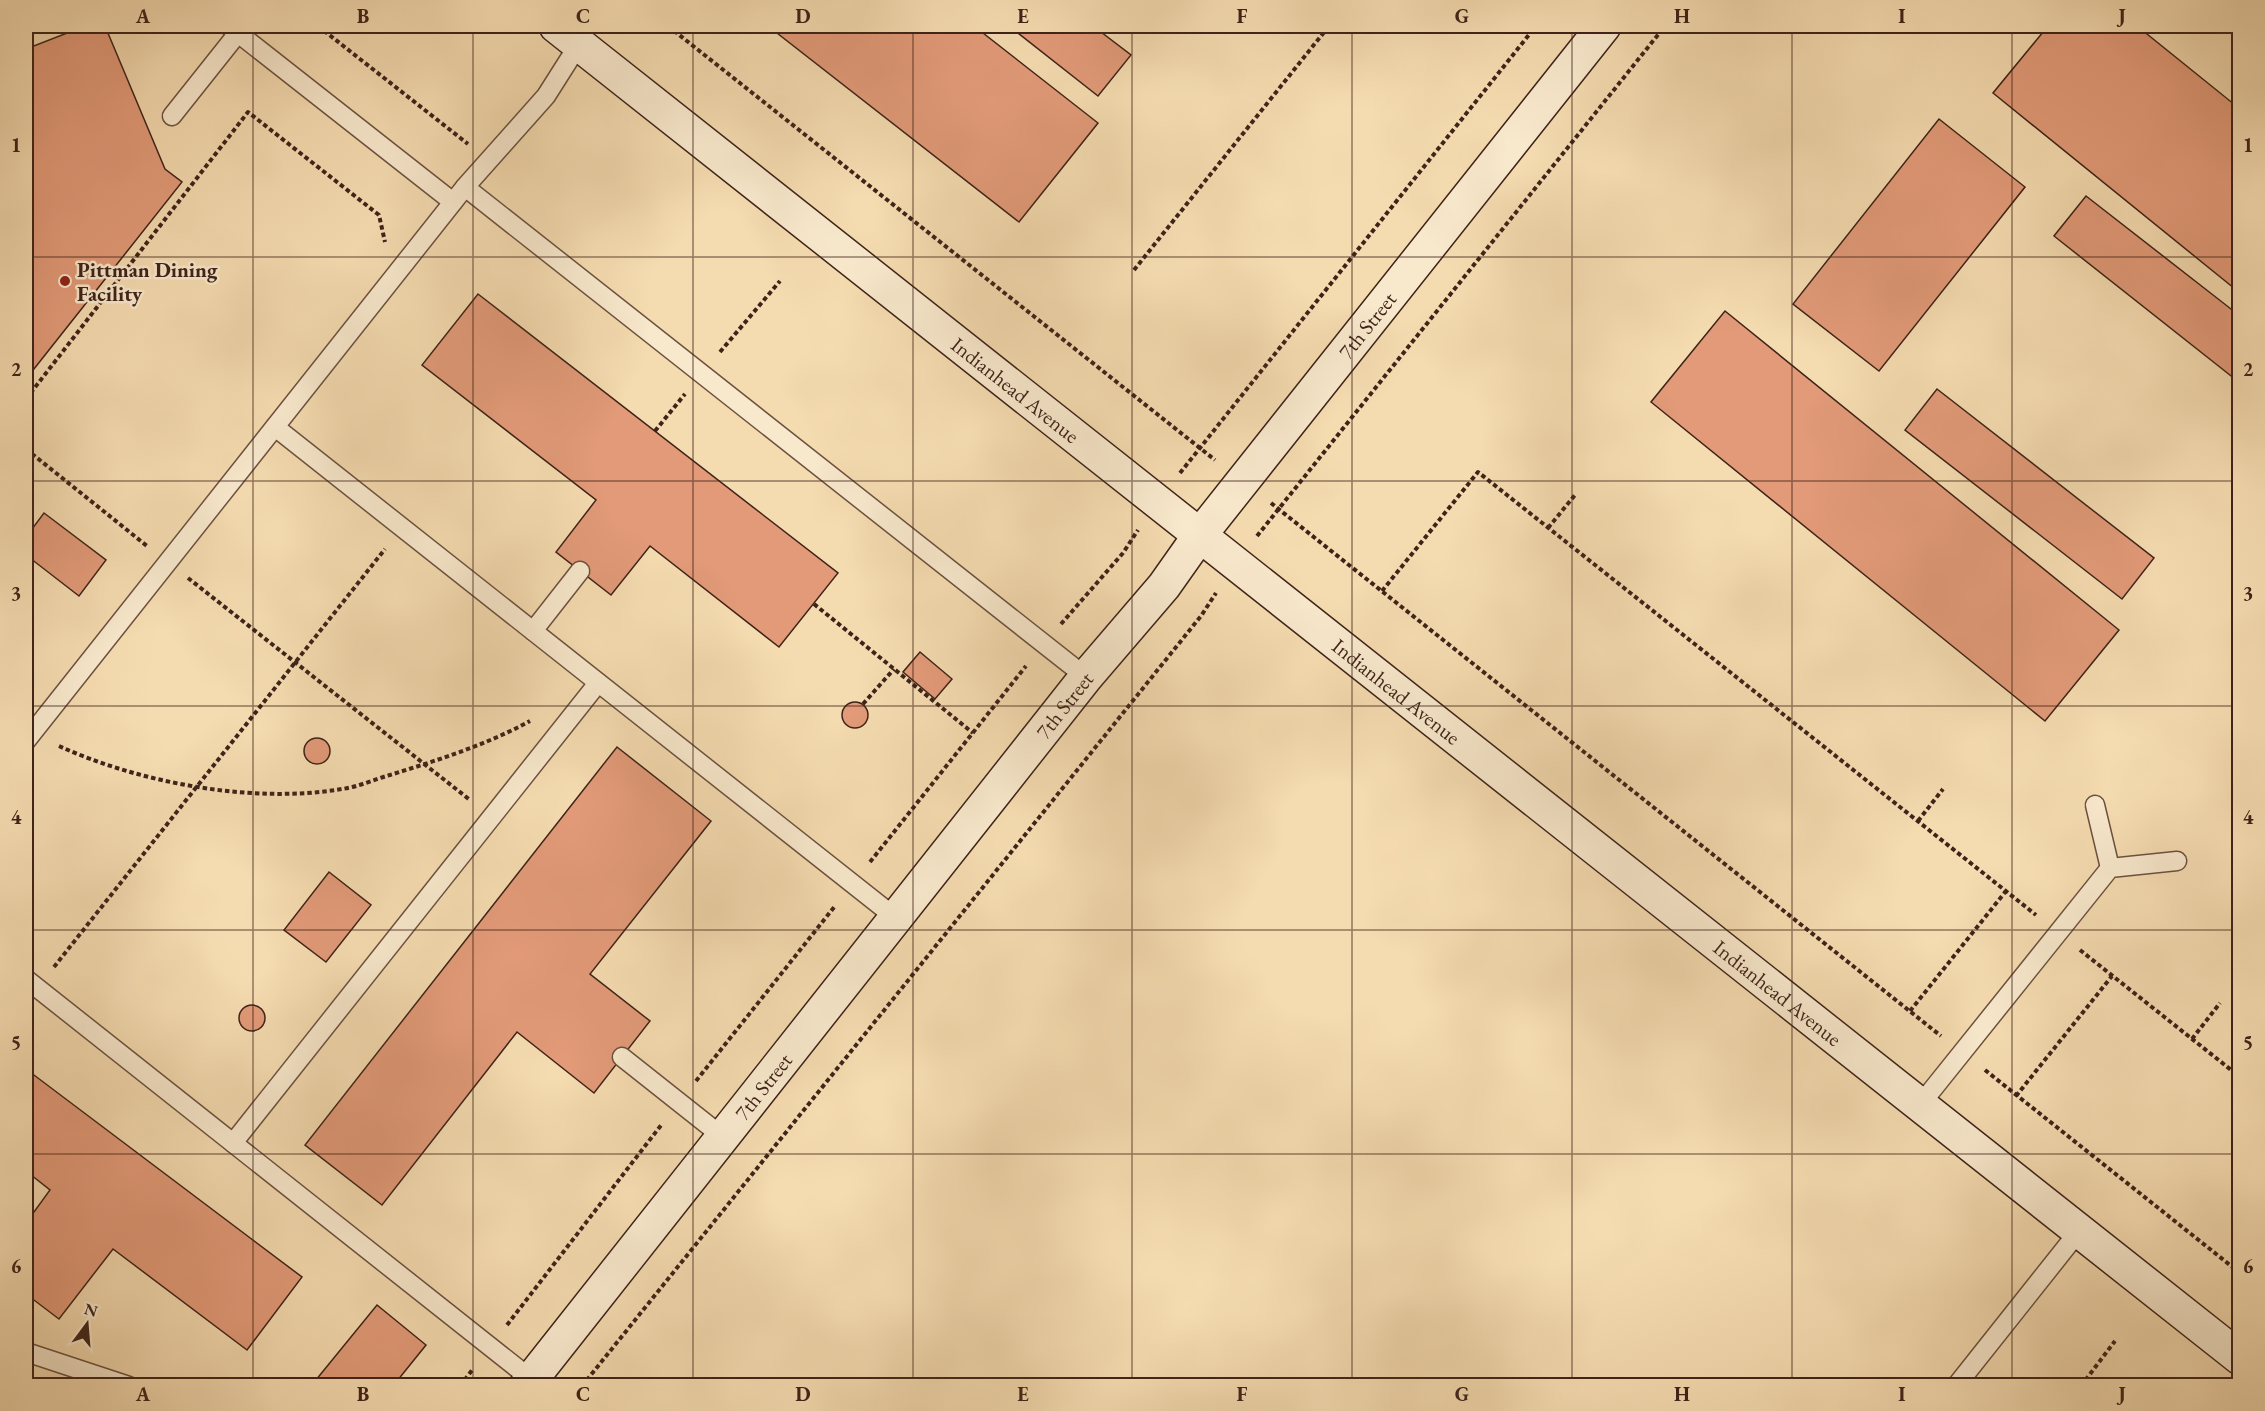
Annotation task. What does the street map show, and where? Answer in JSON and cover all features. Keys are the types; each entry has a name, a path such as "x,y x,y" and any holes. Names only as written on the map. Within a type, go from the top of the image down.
{"main road":[{"name":"7th Street","path":"528,1382 1086,677 1164,586 1242,481 1604,26"},
{"name":"Indianhead Avenue","path":"567,35 2240,1358"}],"lane":[{"path":"172,116 233,29 453,202"},
{"path":"28,737 465,187 546,96 567,35"},
{"path":"465,187 1086,677"},
{"path":"275,427 896,918"},
{"path":"533,631 580,571"},
{"path":"233,1143 598,682"},
{"path":"2095,805 2110,868"},
{"path":"1920,1105 2110,868 2177,861"},
{"path":"31,984 490,1348 528,1382"},
{"path":"622,1057 723,1137"},
{"path":"1956,1386 2079,1231"},
{"path":"26,1352 129,1386"}],"path":[{"path":"318,26 488,160"},
{"path":"668,26 2240,1273"},
{"path":"1134,270 1329,26"},
{"path":"460,1386 679,1102 1044,644 1123,553 1157,502 1536,26"},
{"path":"582,1386 1201,616 1235,564 1665,26"},
{"path":"26,399 248,112 379,215 394,277"},
{"path":"26,449 491,817"},
{"path":"1382,591 1478,472 2240,1077"},
{"path":"1548,528 1575,495"},
{"path":"31,984 196,787 402,528"},
{"path":"813,604 973,733"},
{"path":"863,704 894,669"},
{"path":"28,737 97,764 196,787 271,794 343,789 424,764 501,736 540,716"},
{"path":"1918,821 1943,789"},
{"path":"1910,1011 2006,891"},
{"path":"2016,1096 2112,976"},
{"path":"2192,1039 2220,1003"},
{"path":"2081,1386 2115,1341"}],"building":[{"name":"Pittman Dining Facility","path":"85,26 105,26 165,169 182,182 26,379 26,49"},
{"path":"768,26 974,26 1098,123 1019,222"},
{"path":"1009,26 1093,26 1131,55 1098,96"},
{"path":"2048,26 2137,26 2240,109 2240,293 1993,93"},
{"path":"1939,119 2025,187 1879,371 1793,304"},
{"path":"2086,196 2240,316 2240,383 2054,236"},
{"path":"478,294 838,573 779,647 650,546 611,595 556,552 596,500 422,365"},
{"path":"1725,311 2119,630 2045,721 1651,402"},
{"path":"1937,389 2154,558 2122,599 1905,430"},
{"path":"44,513 106,560 79,596 26,555 26,537"},
{"path":"920,652 952,679 935,699 903,672"},
{"path":"855,702 864,706 868,715 864,724 855,728 846,724 842,715 846,706"},
{"path":"317,738 327,741 330,751 327,761 317,764 307,761 304,751 307,741"},
{"path":"617,747 711,821 590,974 650,1021 594,1093 517,1032 382,1205 305,1145"},
{"path":"329,872 371,905 326,962 284,930"},
{"path":"252,1005 261,1009 265,1018 261,1027 252,1031 243,1027 239,1018 243,1009"},
{"path":"26,1069 302,1277 247,1350 113,1249 59,1319 26,1294 26,1223 50,1190 26,1171"},
{"path":"377,1305 426,1345 393,1386 311,1386"}],"place":[{"name":"Pittman Dining Facility","path":"65,281"}]}
